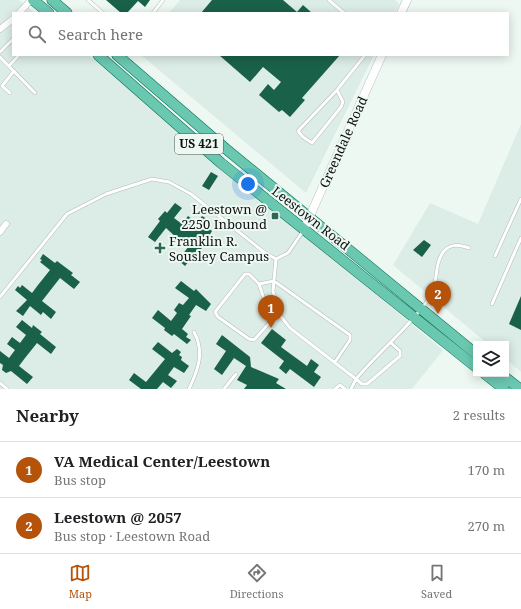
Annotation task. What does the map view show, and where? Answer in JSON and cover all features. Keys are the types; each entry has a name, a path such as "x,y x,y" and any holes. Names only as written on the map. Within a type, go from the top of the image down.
{"main road":[{"path":"32,0 48,12"},
{"path":"52,0 66,12"},
{"name":"Leestown Road","path":"99,56 221,163 304,229 417,314 473,352"},
{"name":"Leestown Road","path":"118,56 309,216 473,364"},
{"path":"489,377 504,389"},
{"path":"505,377 520,389"}],"street":[{"path":"20,12 32,0"},
{"path":"401,12 407,0"},
{"path":"0,29 12,20"},
{"name":"Greendale Road","path":"304,229 382,56"},
{"path":"0,232 6,224"}],"lane":[{"path":"88,0 103,12"},
{"path":"154,12 163,0"},
{"path":"330,0 343,12"},
{"path":"0,52 12,40"},
{"path":"9,66 18,56"},
{"path":"337,90 343,102 341,107 312,143 303,137 298,131 337,90 364,56"},
{"path":"0,58 36,93"},
{"path":"10,93 2,86 14,71"},
{"path":"0,297 67,214 106,194 152,179 169,182 191,194 264,252 276,259"},
{"path":"495,256 521,199"},
{"path":"276,259 288,253 304,229"},
{"path":"492,304 521,238"},
{"path":"350,389 356,379 417,314 431,295 436,285 436,272 444,252 450,246 456,245 469,248"},
{"path":"276,259 273,291 278,313 290,328 362,384 366,384 398,358 400,352 391,343"},
{"path":"271,320 259,284 249,274 245,274 215,312 218,317 249,339 254,340 278,313"},
{"path":"259,284 274,281 350,335 350,340 335,362"},
{"path":"190,389 200,359 201,350 194,332"},
{"path":"224,389 236,374"},
{"path":"0,383 7,389"},
{"path":"335,389 340,385 345,389"}],"shaded area":[{"name":"Franklin R. Sousley Campus","path":"0,0 19,0 34,12 12,12 12,56 89,56 443,350 412,389 0,389"},
{"path":"180,0 395,0 399,4 395,12 170,12"},
{"path":"142,56 374,56 306,193"},
{"path":"521,124 521,372 509,362 509,341 484,341 393,265 430,203 478,224"}],"building":[{"path":"106,0 150,0 145,7 138,1 128,12 120,12"},
{"path":"212,0 283,0 297,12 202,12"},
{"path":"303,5 311,12 297,12"},
{"path":"220,56 339,56 302,98 305,100 290,117 282,110 279,112 259,95 268,84 274,90 281,82 263,67 250,82"},
{"path":"211,172 218,176 209,190 202,186"},
{"path":"175,203 182,208 174,218 182,224 188,216 197,223 202,216 207,219 203,224 212,231 200,251 198,250 185,266 178,260 189,246 181,240 180,241 166,228 155,242 148,237 160,221 158,219 165,211 167,213"},
{"path":"424,240 431,245 422,257 413,250"},
{"path":"43,254 55,263 57,261 73,273 71,275 80,282 74,289 60,278 42,301 56,312 51,319 43,312 41,315 30,306 23,316 16,311 27,300 15,290 18,286 20,288 22,285 32,293 50,270 40,262"},
{"path":"181,281 194,291 196,289 211,304 206,311 196,305 189,315 191,316 182,329 188,334 186,337 191,340 187,344 174,334 172,336 164,330 165,328 152,318 158,310 171,321 177,313 174,310 179,303 183,305 189,298 175,288"},
{"path":"521,296 521,330 509,324"},
{"path":"22,320 32,328 33,325 42,332 40,334 56,347 51,354 37,343 25,358 19,366 33,377 27,384 11,371 6,373 2,370 3,365 0,363 0,351 9,358 15,350 7,344 12,337 20,343 26,335 16,327"},
{"path":"272,329 286,340 281,347 307,366 311,359 319,365 314,372 321,377 314,387 290,369 286,374 279,368 284,361 261,343"},
{"path":"222,335 250,357 251,367 279,379 276,383 286,389 244,389 247,385 237,380 246,366 234,358 222,375 214,369 226,351 216,344"},
{"path":"158,342 172,353 177,349 181,352 179,355 182,357 181,360 189,366 184,373 174,367 168,375 177,381 171,388 163,382 157,389 141,389 129,380 134,373 146,382 165,359 152,349"}],"place":[{"name":"Leestown @ 2250 Inbound","path":"275,216"},
{"name":"Franklin R. Sousley Campus","path":"160,248"},
{"name":"Leestown @ 2057","path":"438,314"},
{"name":"VA Medical Center/Leestown","path":"271,328"}]}
